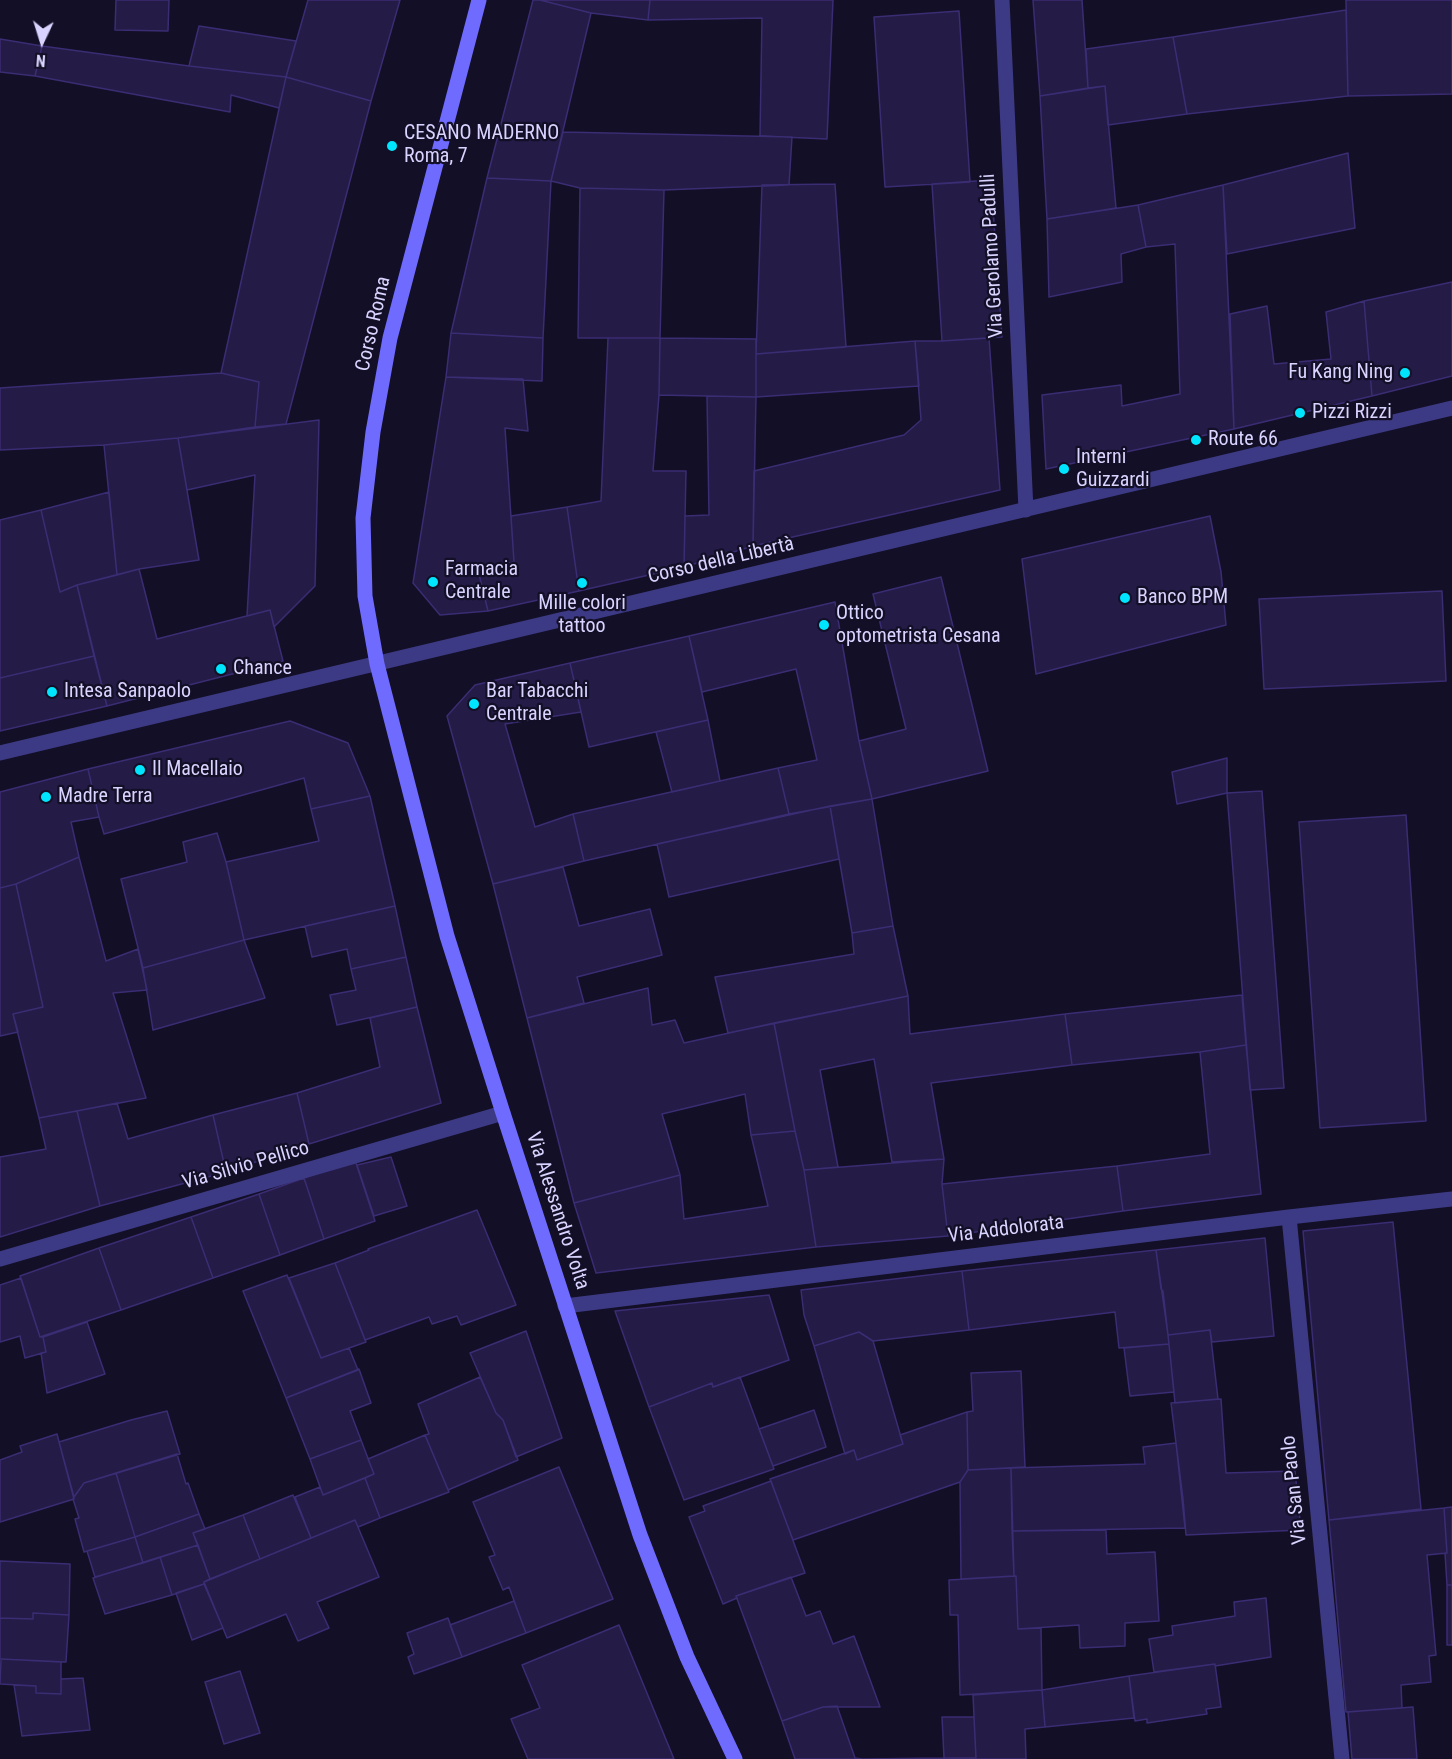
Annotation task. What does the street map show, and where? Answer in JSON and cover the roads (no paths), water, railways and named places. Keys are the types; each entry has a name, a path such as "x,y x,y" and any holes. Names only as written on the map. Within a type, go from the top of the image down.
{"street":[{"name":"Corso Roma","path":"377,664 365,596 363,518 374,432 390,338 479,0"},
{"name":"Via Gerolamo Padulli","path":"1002,0 1026,510"},
{"name":"Corso della Libertà","path":"0,753 1452,408"},
{"name":"Via Alessandro Volta","path":"377,664 447,936 627,1497 662,1596 696,1678 735,1759"},
{"name":"Via Silvio Pellico","path":"0,1259 503,1113"},
{"name":"Via Addolorata","path":"565,1306 1452,1199"},
{"name":"Via San Paolo","path":"1289,1217 1342,1759"}],"place":[{"name":"CESANO MADERNO Roma, 7","path":"392,146"},
{"name":"Fu Kang Ning","path":"1405,373"},
{"name":"Pizzi Rizzi","path":"1300,413"},
{"name":"Route 66","path":"1196,440"},
{"name":"Interni Guizzardi","path":"1064,469"},
{"name":"Farmacia Centrale","path":"433,582"},
{"name":"Mille colori tattoo","path":"582,583"},
{"name":"Banco BPM","path":"1125,598"},
{"name":"Ottico optometrista Cesana","path":"824,625"},
{"name":"Chance","path":"221,669"},
{"name":"Intesa Sanpaolo","path":"52,692"},
{"name":"Bar Tabacchi Centrale","path":"474,704"},
{"name":"Il Macellaio","path":"140,770"},
{"name":"Madre Terra","path":"46,797"}]}
